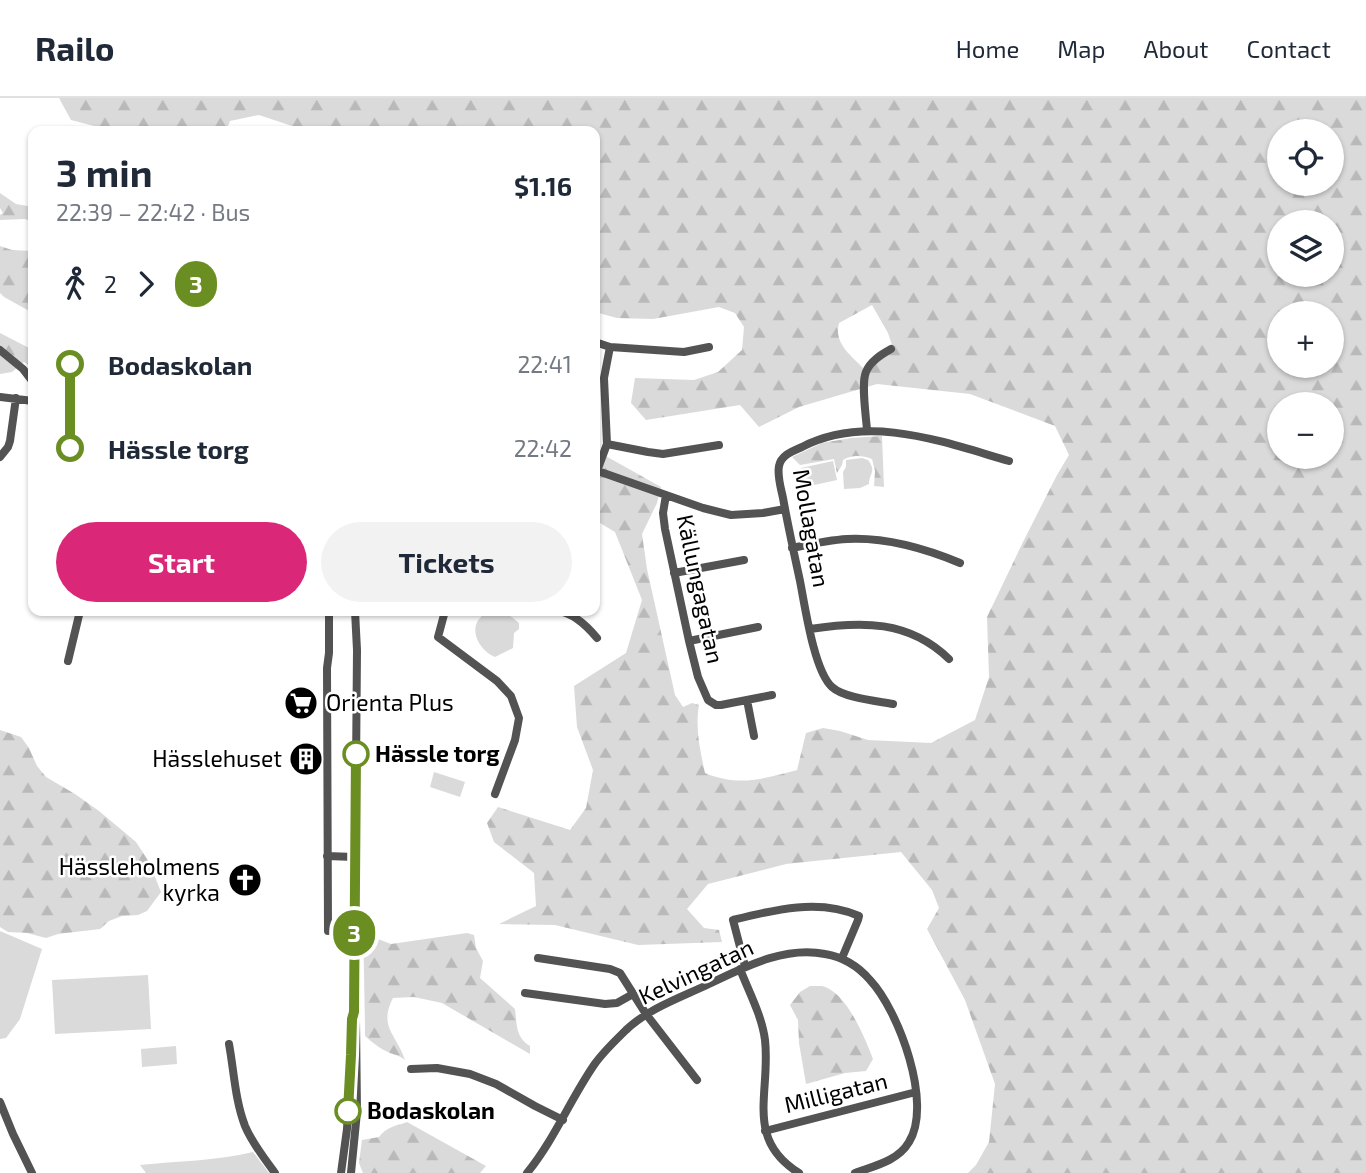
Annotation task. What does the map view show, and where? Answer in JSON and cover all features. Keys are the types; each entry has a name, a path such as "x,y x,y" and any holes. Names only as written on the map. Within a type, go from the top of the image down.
{"street":[{"path":"600,343 684,352 709,347"},
{"path":"600,461 607,444 604,378 610,346"},
{"path":"867,430 864,382 866,370 877,357 891,349"},
{"path":"0,350 28,376"},
{"path":"0,397 28,400"},
{"path":"0,457 10,441 16,398"},
{"path":"600,420 605,420"},
{"name":"Mollagatan","path":"893,704 846,694 831,686 821,672 792,548 778,470 780,461 786,455 826,436 867,430 936,440 1009,461"},
{"path":"607,444 663,454 719,445"},
{"path":"600,471 703,508 731,515 785,509"},
{"name":"Källungagatan","path":"666,495 664,520 674,573 703,691 708,700 716,705 747,700"},
{"path":"792,548 827,541 874,539 917,548 960,563"},
{"path":"674,573 744,560"},
{"path":"68,661 79,616"},
{"path":"328,931 329,616"},
{"path":"351,1173 356,1112 355,616"},
{"path":"444,616 439,637 497,681 511,696 519,718 515,740 495,794"},
{"path":"571,616 586,625 597,638"},
{"path":"810,629 842,624 885,625 910,633 939,649 949,659"},
{"path":"689,642 758,627"},
{"path":"754,736 747,700 772,695"},
{"path":"327,856 354,857"},
{"path":"799,1173 780,1159 765,1131 765,1039 743,967 733,920 796,908 837,909 859,916 842,958"},
{"name":"Kelvingatan","path":"531,1172 598,1061 628,1028 646,1014 743,967 777,956 797,953 827,954 842,958 863,972 886,1002 906,1048 916,1092 916,1127 909,1143 901,1152 888,1161 855,1173"},
{"path":"538,958 610,969 620,973 646,1014 697,1080"},
{"path":"525,993 605,1004 617,1003 633,993"},
{"path":"341,1173 354,1012"},
{"path":"229,1044 240,1110 250,1136 275,1173"},
{"path":"411,1069 437,1068 470,1074 496,1084 563,1120"},
{"name":"Milligatan","path":"765,1131 916,1092"},
{"path":"0,1102 32,1173"}],"green space":[{"path":"59,98 1366,98 1366,1173 968,1173 976,1165 989,1142 995,1084 965,1000 927,929 939,908 932,890 901,852 786,864 708,884 687,909 704,928 719,930 722,942 638,945 555,925 499,924 536,906 534,873 494,842 487,823 498,807 570,830 586,808 593,770 577,727 574,686 626,653 642,600 615,532 600,523 600,453 661,487 657,503 642,534 647,569 675,695 683,707 692,703 699,705 698,731 705,773 740,781 797,770 806,733 823,728 868,740 931,743 975,720 989,677 987,617 1069,455 1055,426 970,394 877,384 799,407 759,427 740,405 646,420 631,403 635,378 694,380 718,372 742,350 744,327 735,313 719,307 653,319 617,318 600,313 600,126 292,126 259,115 230,121 228,126 94,126 71,120","holes":["872,305 888,333 894,351 880,358 866,371 841,344 838,331 839,323"]},
{"path":"0,193 16,204 28,206 28,220 0,220 3,213 0,208"},
{"path":"0,246 28,251 28,310 0,293"},
{"path":"0,333 28,347 28,365 24,362 12,372 0,374"},
{"path":"882,436 884,487 874,486 875,471 872,459 858,456 847,458 843,460 837,473 834,459 800,465 792,457 822,443"},
{"path":"846,460 868,460 872,467 869,484 860,488 844,489 843,472"},
{"path":"833,461 837,480 805,487 801,468"},
{"path":"510,616 519,623 519,629 514,633 513,648 495,657 485,651 475,629 481,617"},
{"path":"0,730 21,737 46,777 99,811 136,842 149,862 161,892 147,911 138,915 122,916 109,921 100,929 46,938 8,932 0,927"},
{"path":"434,772 465,782 460,797 430,787"},
{"path":"366,919 378,939 391,944 467,933 474,935 476,948 483,961 480,978 515,1009 518,1029 530,1046 530,1054 442,1003 414,997 393,998 387,1016 390,1030 405,1060 370,1041 365,1036 363,921"},
{"path":"0,931 42,949 20,1019 6,1038 0,1039"},
{"path":"148,975 151,1029 55,1034 52,980"},
{"path":"810,986 822,986 831,990 847,1006 873,1059 866,1071 845,1073 806,1084 798,1020 790,1005 800,992"},
{"path":"176,1046 177,1064 142,1067 141,1049"},
{"path":"407,1122 486,1166 480,1173 363,1173 359,1163 362,1140 379,1137 388,1129"},
{"path":"253,1152 269,1173 146,1173 140,1165 211,1159"}],"bus line":[{"name":"3","path":"348,1111 354,1012 356,754"}],"place":[{"name":"Orienta Plus","path":"301,703"},
{"name":"Hässle torg","path":"356,754"},
{"name":"Hässlehuset","path":"306,759"},
{"name":"Hässleholmens kyrka","path":"245,880"},
{"name":"Bodaskolan","path":"348,1111"}]}
